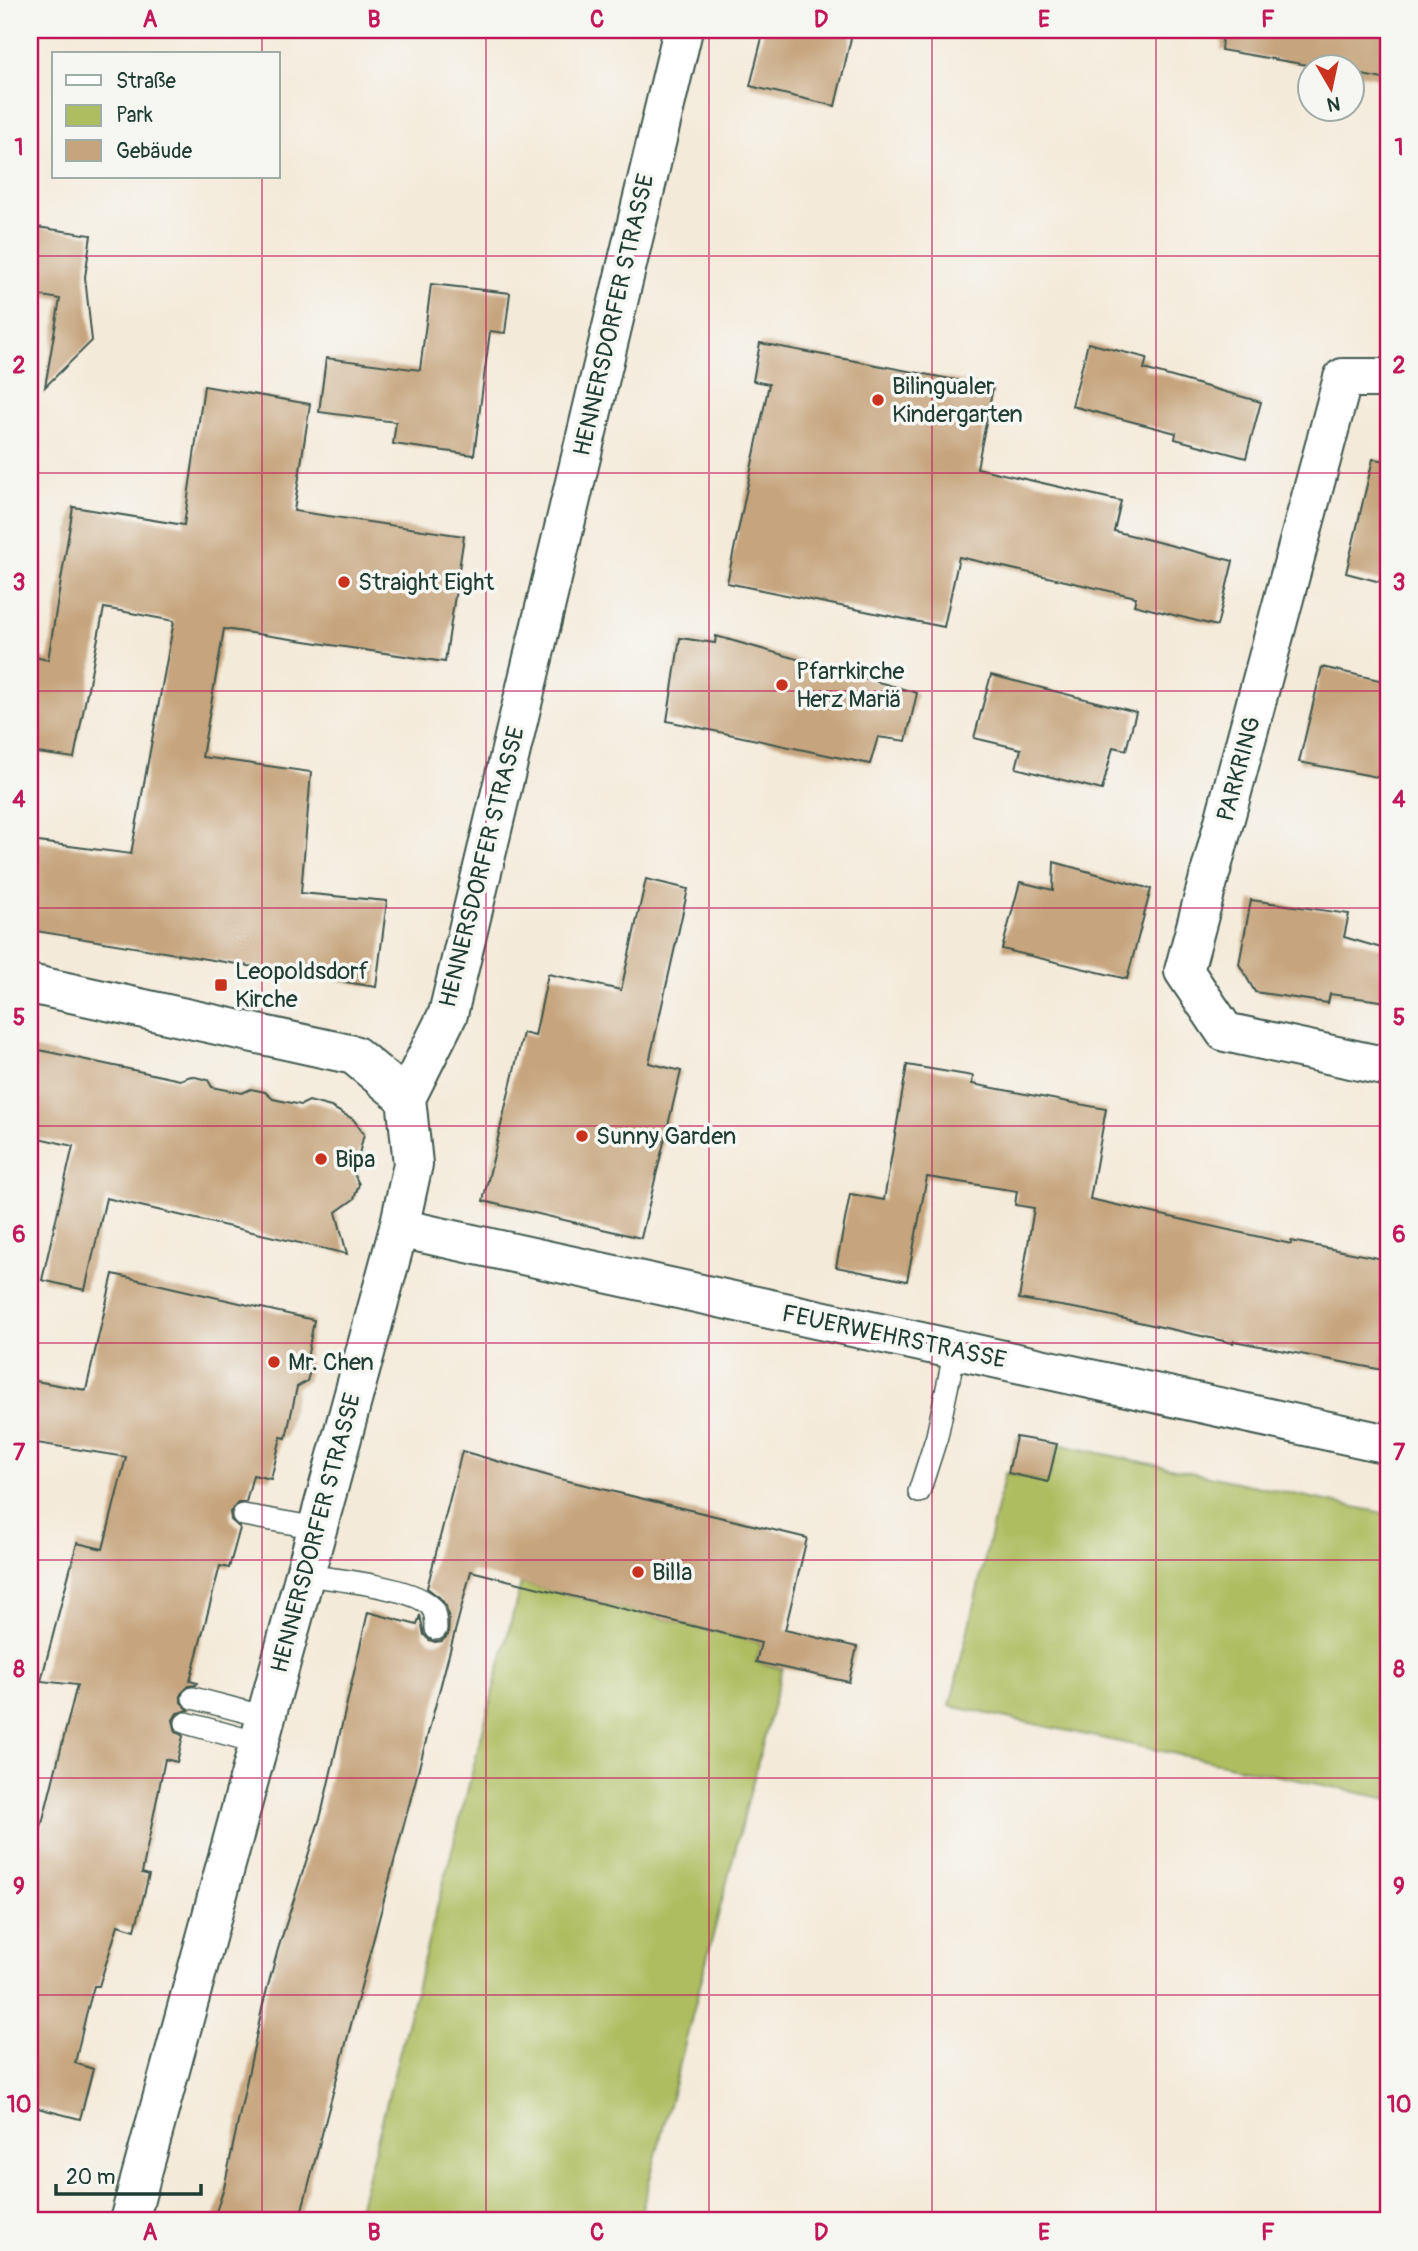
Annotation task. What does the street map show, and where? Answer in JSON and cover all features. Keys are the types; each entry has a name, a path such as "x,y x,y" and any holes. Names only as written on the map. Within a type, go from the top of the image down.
{"street":[{"name":"HENNERSDORFER STRASSE","path":"129,2221 400,1228 413,1164 406,1098 448,1014 683,30"},
{"name":"PARKRING","path":"1388,377 1343,379 1184,971 1225,1032 1388,1067"},
{"path":"30,984 354,1055 406,1098"},
{"name":"FEUERWEHRSTRASSE","path":"400,1228 1388,1444"}],"lane":[{"path":"919,1492 937,1436 956,1350"},
{"path":"243,1514 317,1528"},
{"path":"305,1575 416,1596 432,1608 437,1621 436,1629"},
{"path":"192,1698 263,1730"},
{"path":"186,1723 263,1730"}],"green space":[{"path":"1057,1444 1388,1514 1388,1799 950,1706 1005,1473 1048,1482"},
{"path":"521,1583 761,1643 756,1662 782,1669 639,2221 356,2221"}],"building":[{"path":"764,30 832,30 852,34 835,106 750,86"},
{"path":"1223,30 1388,30 1388,80 1366,76 1366,52 1296,52 1296,63 1221,50"},
{"path":"30,226 91,235 85,277 92,341 45,387 60,299 30,294"},
{"path":"431,284 510,293 505,333 490,331 474,455 393,444 396,422 319,412 326,358 420,370"},
{"path":"760,343 993,387 977,468 1121,501 1114,531 1233,561 1217,626 1134,605 1136,597 959,557 944,627 727,583 769,384 753,381"},
{"path":"1088,343 1147,358 1144,369 1261,402 1246,458 1175,439 1176,433 1072,406"},
{"path":"204,386 310,404 294,511 464,536 445,662 224,629 202,757 311,772 301,893 387,901 376,987 30,930 30,841 131,854 174,621 104,608 74,758 30,752 30,656 48,660 73,507 184,525"},
{"path":"1373,459 1388,461 1388,584 1346,573"},
{"name":"Pfarrkirche Herz Mariä","path":"716,636 917,693 906,741 878,737 870,764 667,721 680,638 715,643"},
{"path":"1322,667 1388,682 1388,779 1299,762"},
{"path":"991,675 1136,712 1126,750 1113,747 1102,790 1016,768 1021,749 974,738"},
{"path":"1054,862 1151,889 1127,979 1002,949 1020,882 1053,890"},
{"name":"Sunny Garden","path":"646,879 688,889 649,1063 681,1071 641,1238 483,1201 523,1033 535,1036 548,974 621,990"},
{"path":"1251,900 1349,914 1344,937 1388,950 1388,1002 1330,994 1328,1003 1255,992 1239,964"},
{"path":"30,1048 180,1080 191,1076 208,1080 212,1087 242,1093 251,1089 265,1092 273,1099 301,1105 309,1101 331,1107 353,1119 364,1134 354,1174 359,1184 354,1199 336,1212 347,1254 106,1198 85,1290 42,1280 73,1146 30,1136"},
{"path":"907,1065 973,1076 972,1084 1106,1109 1090,1199 1291,1244 1291,1241 1388,1260 1388,1371 1234,1341 1233,1343 1085,1310 1019,1299 1034,1208 1015,1205 1017,1191 927,1177 907,1281 836,1267 850,1194 884,1200"},
{"path":"113,1274 314,1320 307,1359 311,1367 307,1381 297,1387 286,1438 281,1437 271,1479 253,1475 246,1502 238,1503 230,1512 231,1520 240,1528 229,1568 220,1566 190,1681 197,1683 181,1694 181,1702 189,1710 177,1713 173,1720 176,1732 183,1736 177,1762 165,1759 142,1873 149,1875 135,1930 118,1925 99,1986 94,1986 86,2015 75,2063 93,2069 80,2119 30,2106 30,1871 77,1685 41,1681 77,1543 103,1549 126,1457 30,1442 30,1380 86,1390"},
{"path":"1016,1437 1057,1444 1048,1482 1008,1473"},
{"path":"462,1451 556,1478 807,1538 785,1630 857,1647 849,1682 756,1662 761,1643 471,1571 299,2221 213,2221 224,2188 263,2004 321,1815 368,1612 417,1625 420,1615 424,1635 429,1640 442,1641 448,1635 446,1606 427,1588"}],"place":[{"name":"Bilingualer Kindergarten","path":"878,400"},
{"name":"Straight Eight","path":"344,582"},
{"name":"Pfarrkirche Herz Mariä","path":"782,685"},
{"name":"Leopoldsdorf Kirche","path":"221,985"},
{"name":"Sunny Garden","path":"582,1136"},
{"name":"Bipa","path":"321,1159"},
{"name":"Mr. Chen","path":"274,1362"},
{"name":"Billa","path":"638,1572"}]}
